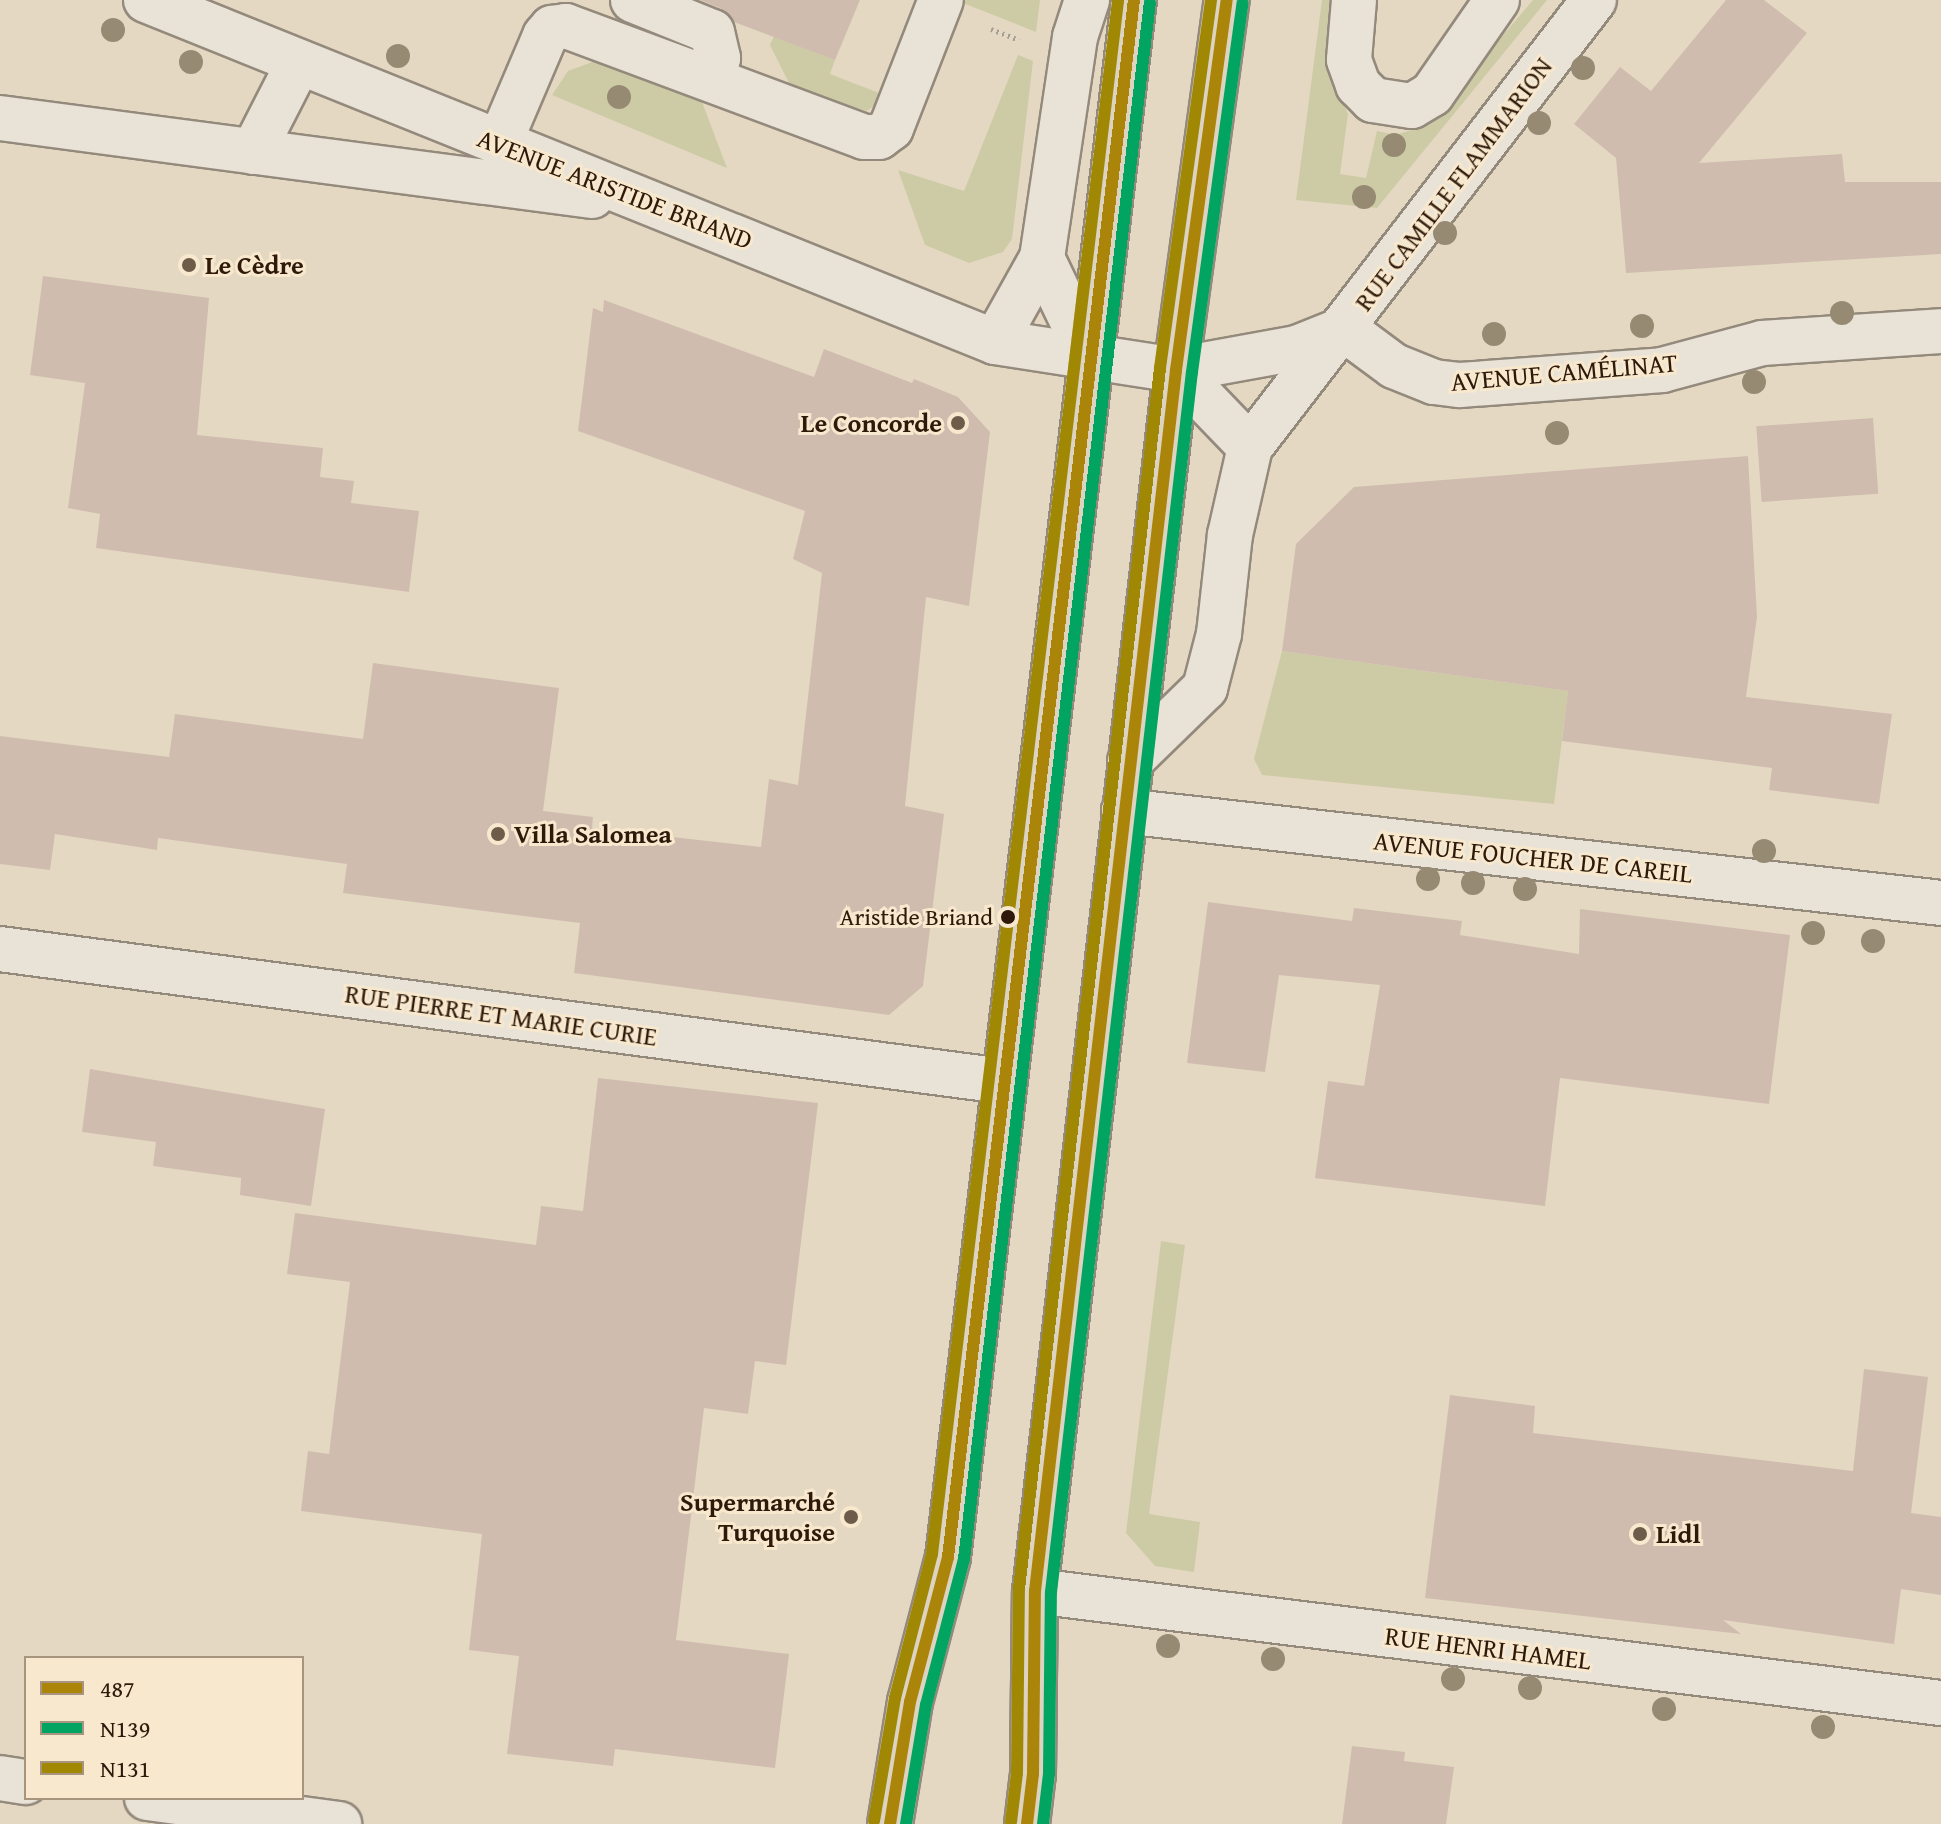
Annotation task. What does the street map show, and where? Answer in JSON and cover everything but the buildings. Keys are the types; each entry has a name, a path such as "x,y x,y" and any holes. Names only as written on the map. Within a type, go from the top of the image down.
{"main road":[{"path":"890,1824 910,1702 948,1557 1002,1081 1134,0"},
{"path":"1027,1824 1033,1774 1035,1591 1176,370 1227,0"}],"street":[{"name":"AVENUE ARISTIDE BRIAND","path":"146,0 499,144 659,203 995,342 1176,370"},
{"path":"633,0 712,32 718,58 712,79"},
{"path":"995,342 1042,258 1071,61 1087,0"},
{"path":"1354,0 1349,60 1358,85 1373,100 1412,106 1432,94 1497,0"},
{"name":"RUE CAMILLE FLAMMARION","path":"1176,370 1297,348 1344,329 1594,0"},
{"path":"499,144 552,28 566,26 864,137 879,137 891,128 939,4"},
{"path":"253,152 299,62"},
{"path":"0,118 659,203"},
{"path":"1042,258 1089,356"},
{"path":"1130,761 1205,688 1219,634 1230,535 1250,447 1344,329"},
{"name":"AVENUE CAMÉLINAT","path":"1344,329 1394,366 1434,382 1460,385 1662,370 1762,343 1941,331"},
{"path":"1176,370 1250,447"},
{"name":"AVENUE FOUCHER DE CAREIL","path":"1124,811 1941,903"},
{"name":"RUE PIERRE ET MARIE CURIE","path":"0,949 1002,1081"},
{"name":"RUE HENRI HAMEL","path":"1035,1591 1941,1703"},
{"path":"0,1778 24,1782"},
{"path":"162,1800 339,1824"}],"path":[{"path":"939,4 1071,61"}],"shaded area":[{"path":"964,0 1040,0 1036,32 963,3"},
{"path":"1322,0 1339,0 1336,86 1348,114 1340,174 1366,178 1377,131 1395,135 1425,126 1533,0 1547,0 1377,208 1296,200"},
{"path":"774,36 835,60 830,74 887,96 867,111 792,89 770,45"},
{"path":"1018,55 1033,61 1012,239 1003,252 969,263 925,245 898,170 964,191"},
{"path":"600,59 699,94 727,168 552,95 568,71"},
{"path":"1282,651 1568,691 1554,804 1262,775 1254,759"},
{"path":"1161,1241 1185,1245 1149,1514 1200,1522 1194,1572 1155,1566 1126,1533"}],"transit line":[{"name":"N131","path":"874,1821 895,1698 932,1554 1118,0"},
{"name":"487","path":"890,1824 910,1702 948,1557 1134,0"},
{"name":"N131","path":"1011,1822 1017,1773 1019,1589 1160,368 1211,0"},
{"name":"487","path":"1027,1824 1033,1774 1035,1591 1176,370 1227,0"},
{"name":"N139","path":"906,1824 926,1705 964,1559 1150,2"},
{"name":"N139","path":"1043,1824 1049,1774 1051,1592 1192,372 1243,2"}],"place":[{"name":"Le Cèdre","path":"189,265"},
{"name":"Le Concorde","path":"958,423"},
{"name":"Villa Salomea","path":"498,834"},
{"name":"Aristide Briand","path":"1008,917"},
{"name":"Supermarché Turquoise","path":"851,1517"},
{"name":"Lidl","path":"1640,1534"}]}
